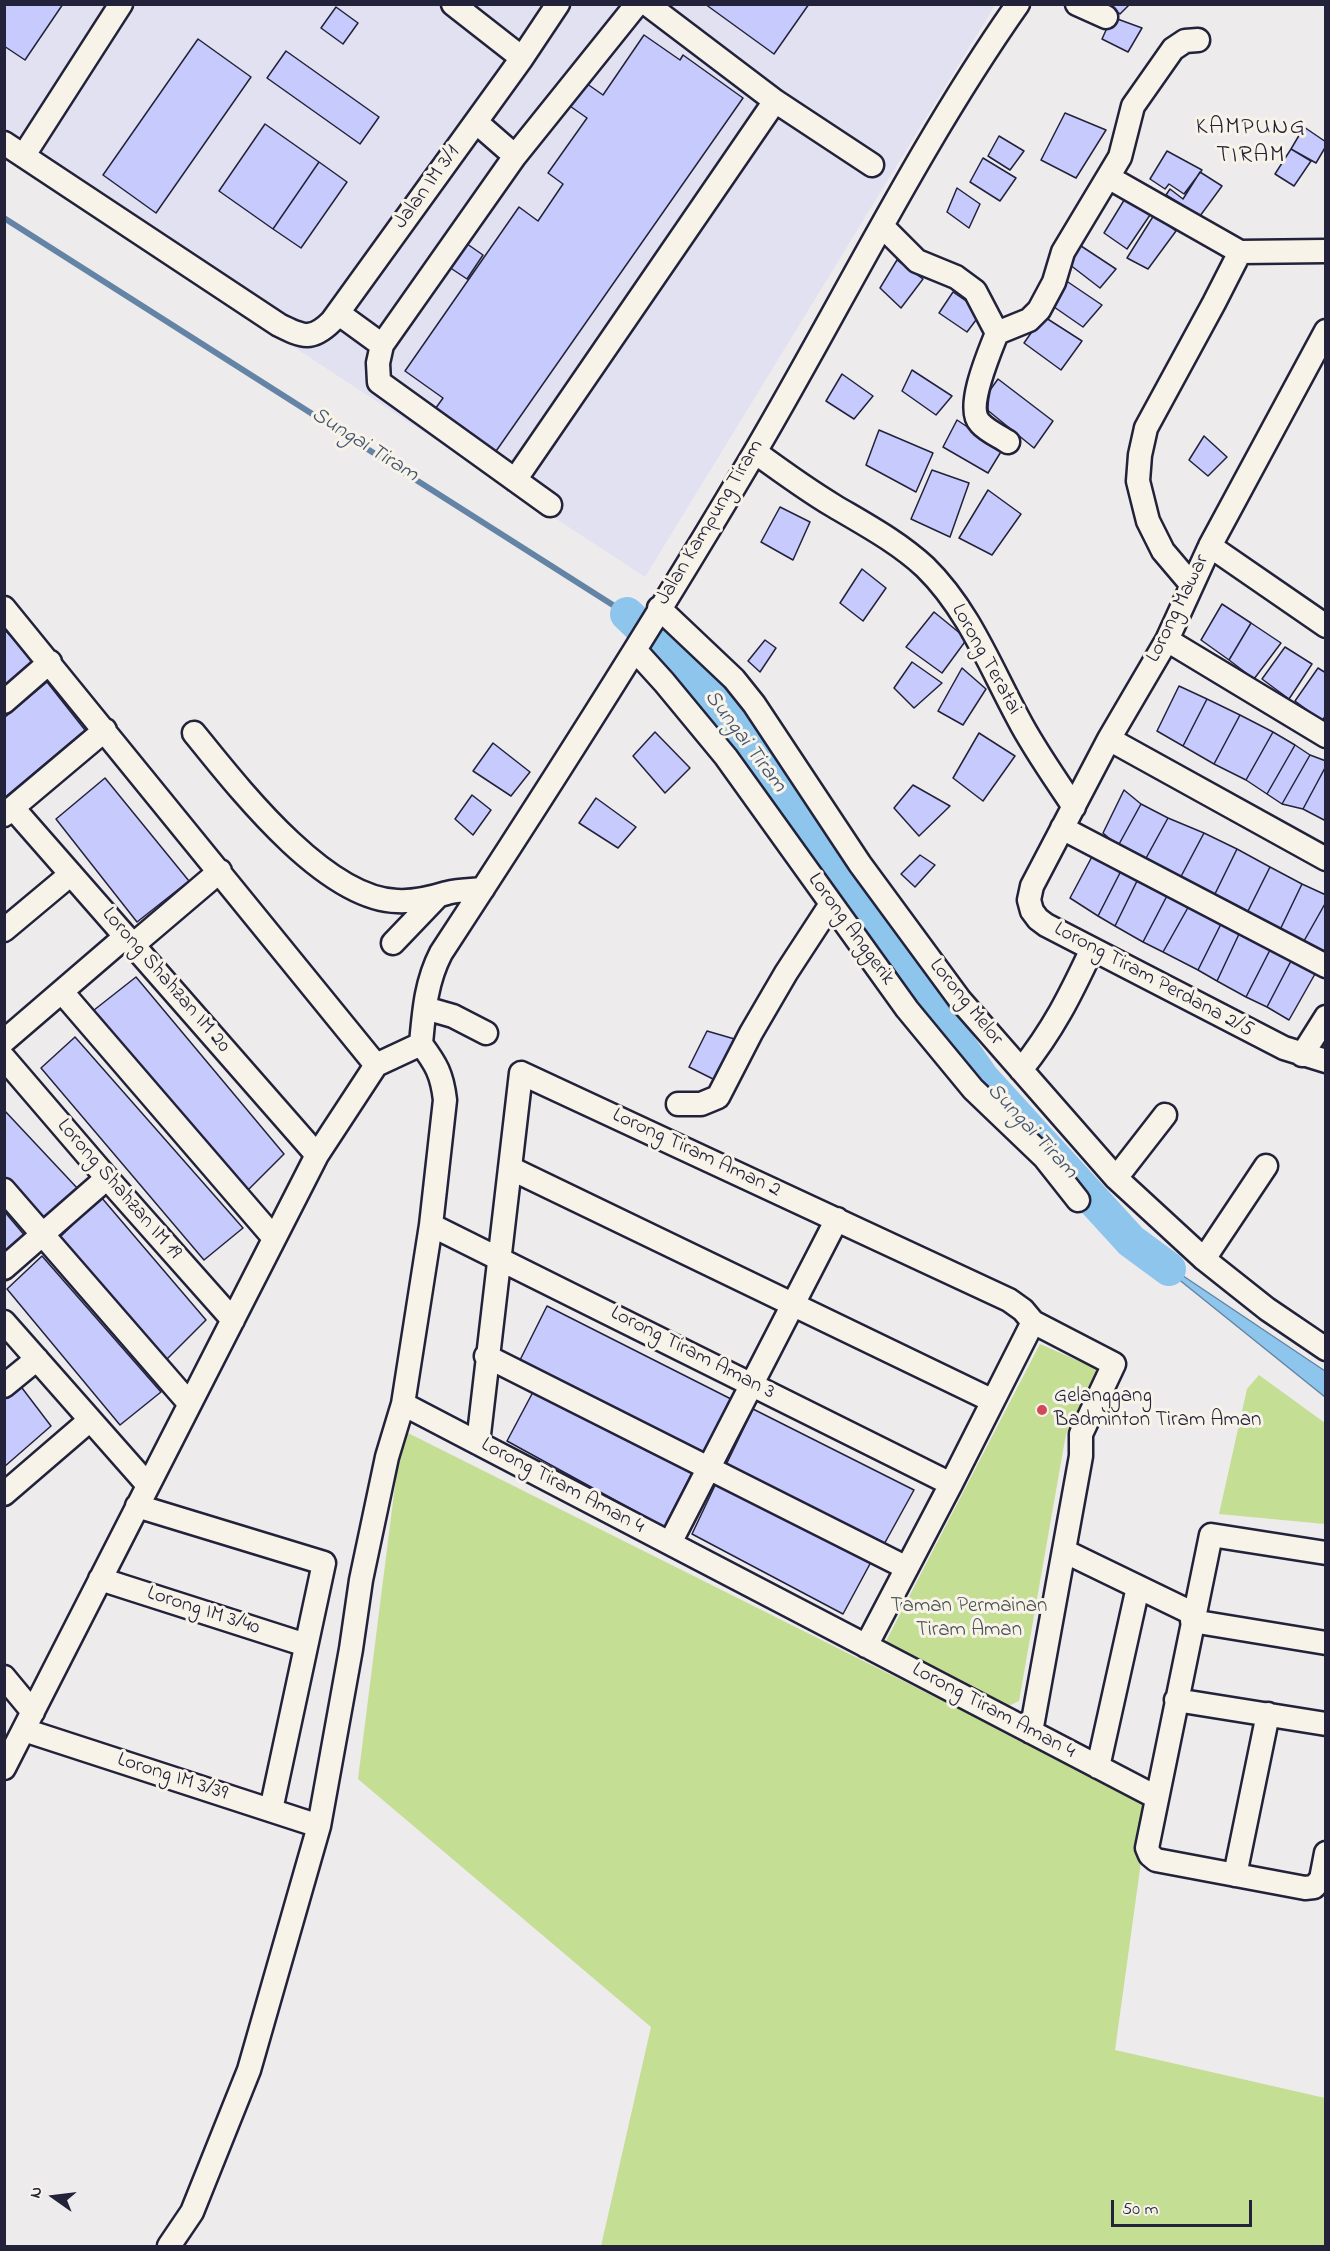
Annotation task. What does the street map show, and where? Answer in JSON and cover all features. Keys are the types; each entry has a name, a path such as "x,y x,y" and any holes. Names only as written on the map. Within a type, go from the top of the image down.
{"street":[{"path":"14,149 121,4"},
{"path":"453,4 522,58"},
{"name":"Jalan IM 3/1","path":"14,149 279,325 294,333 309,337 322,331 338,313 522,58 558,4"},
{"path":"550,505 379,382 378,363 382,345 515,156 637,4"},
{"path":"647,4 775,101 872,165"},
{"name":"Jalan Kampung Tiram","path":"421,1044 432,970 441,953 638,646 755,452 939,126 1018,4"},
{"path":"1077,4 1106,16"},
{"path":"998,333 1029,320 1039,310 1054,282 1063,252 1120,157 1134,106 1173,49 1185,41 1198,40"},
{"path":"515,480 775,101"},
{"path":"476,122 515,156"},
{"path":"1108,177 1240,252 1326,251"},
{"path":"883,227 917,261 956,277 975,291 998,333 978,391 974,407 975,416 980,424 1008,442"},
{"path":"1191,584 1163,551 1148,521 1138,481 1140,455 1146,428 1240,252"},
{"path":"338,313 382,345"},
{"name":"Lorong Mawar","path":"1032,886 1109,739 1167,640 1210,546 1326,331"},
{"name":"Lorong Teratai","path":"755,452 799,484 894,543 925,567 944,588 976,634 1020,722 1074,807"},
{"path":"1210,546 1326,626"},
{"path":"4,608 376,1065"},
{"name":"Lorong Melor","path":"656,614 734,679 754,704 880,891 960,1000 1116,1178 1204,1259 1266,1309 1326,1348"},
{"path":"1167,640 1326,736"},
{"name":"Lorong Anggerik","path":"638,646 726,758 907,1009 973,1089 1044,1157 1078,1200"},
{"path":"4,702 50,663"},
{"path":"9,812 105,730"},
{"path":"194,733 291,843 329,874 359,891 378,898 396,901 483,889"},
{"path":"1109,739 1326,859"},
{"name":"Lorong Shahzan IM 20","path":"9,812 71,874 317,1155"},
{"path":"1062,828 1326,966"},
{"path":"4,1041 62,992 220,871"},
{"path":"4,930 71,874"},
{"name":"Lorong Tiram Perdana 2/5","path":"1032,886 1029,900 1032,911 1038,919 1092,950 1284,1048 1326,1061"},
{"path":"393,944 438,896"},
{"path":"678,1104 701,1104 718,1097 780,983 831,904"},
{"path":"1021,1070 1046,1039 1064,1010 1092,950"},
{"path":"62,992 274,1238"},
{"path":"425,1008 453,1016 486,1033"},
{"path":"1302,1055 1326,1017"},
{"path":"4,1768 317,1155 376,1065 421,1044 438,1068 443,1081 445,1100 431,1225 403,1404 387,1457 361,1580 349,1661 319,1826 249,2070 192,2212 169,2247"},
{"name":"Lorong Shahzan IM 19","path":"4,1058 233,1320"},
{"name":"Lorong Tiram Aman 2","path":"478,1443 486,1356 521,1073 1009,1300 1023,1310 1033,1322 1114,1364 1081,1434 1082,1456 1064,1551"},
{"path":"1116,1178 1165,1115"},
{"path":"1204,1259 1266,1166"},
{"path":"510,1168 993,1401"},
{"path":"4,1268 107,1178"},
{"path":"4,1190 189,1403"},
{"path":"670,1544 837,1219"},
{"name":"Lorong Tiram Aman 3","path":"431,1225 951,1484"},
{"path":"4,1322 147,1484"},
{"path":"866,1646 1033,1322"},
{"path":"486,1356 907,1568"},
{"path":"4,1386 37,1359"},
{"name":"Lorong Tiram Aman 4","path":"403,1404 1156,1797"},
{"path":"4,1494 90,1420"},
{"path":"137,1506 324,1563 271,1810"},
{"path":"1326,1553 1211,1535 1147,1848 1156,1860 1305,1888 1314,1887 1321,1879 1326,1853"},
{"path":"1031,1732 1064,1551 1138,1587 1193,1618 1326,1643"},
{"name":"Lorong IM 3/40","path":"100,1579 306,1645"},
{"path":"1098,1767 1138,1587"},
{"path":"4,1677 29,1721"},
{"path":"1176,1700 1326,1724"},
{"path":"1235,1875 1268,1714"},
{"name":"Lorong IM 3/39","path":"29,1721 319,1826"}],"shaded area":[{"path":"4,5 995,5 645,577 5,158"}],"green space":[{"name":"Taman Permainan Tiram Aman","path":"1040,1344 1097,1369 1066,1434 1019,1701 1000,1710 884,1645"},
{"path":"1259,1375 1325,1423 1325,1524 1219,1514 1247,1389"},
{"path":"402,1430 1149,1804 1115,2050 1325,2098 1325,2246 601,2246 651,2027 358,1779"}],"water":[{"path":"1131,1241 1325,1371 1325,1397"}],"building":[{"path":"4,4 63,4 25,60 4,46"},
{"path":"705,4 809,4 774,54"},
{"path":"1108,4 1130,4 1120,14"},
{"path":"336,7 358,23 343,44 321,28"},
{"path":"1112,17 1142,28 1128,52 1102,39"},
{"path":"644,35 680,60 683,55 743,98 494,454 433,412 443,398 405,371 519,207 538,221 563,184 548,173 587,118 567,104 583,81 603,95"},
{"path":"198,39 251,77 156,213 103,175"},
{"path":"286,51 379,117 360,144 267,78"},
{"path":"1065,113 1106,130 1076,178 1041,160"},
{"path":"265,124 319,162 273,229 219,191"},
{"path":"1304,127 1326,142 1316,163 1291,149"},
{"path":"999,136 1024,151 1010,170 988,156"},
{"path":"1291,149 1311,161 1294,186 1275,174"},
{"path":"1167,151 1202,170 1184,194 1169,184 1165,189 1150,179"},
{"path":"983,158 1016,178 1000,201 970,182"},
{"path":"319,162 347,182 301,248 273,229"},
{"path":"1200,172 1222,186 1200,216 1166,195 1170,189 1183,199"},
{"path":"957,188 980,204 969,228 947,212"},
{"path":"1126,197 1150,215 1127,249 1104,233"},
{"path":"1154,215 1176,231 1148,269 1127,258"},
{"path":"460,239 483,255 467,279 443,263"},
{"path":"1075,242 1116,269 1100,288 1065,261"},
{"path":"897,260 923,279 901,308 880,288"},
{"path":"1062,278 1102,305 1083,327 1044,300"},
{"path":"953,292 982,312 967,332 939,313"},
{"path":"1043,316 1082,341 1061,370 1024,343"},
{"path":"912,370 952,396 936,415 902,391"},
{"path":"842,374 873,396 854,419 826,401"},
{"path":"998,379 1053,421 1034,448 980,404"},
{"path":"957,420 1002,450 988,473 943,447"},
{"path":"879,430 933,453 916,492 866,465"},
{"path":"1204,436 1227,457 1208,476 1189,460"},
{"path":"932,470 969,483 950,537 911,519"},
{"path":"988,490 1021,514 992,555 959,538"},
{"path":"780,507 810,522 793,560 761,542"},
{"path":"862,569 886,588 863,621 840,603"},
{"path":"1222,604 1251,623 1229,660 1201,640"},
{"path":"934,612 967,639 942,673 906,647"},
{"path":"1251,623 1281,643 1254,679 1229,660"},
{"path":"4,629 38,665 4,693"},
{"path":"765,640 776,648 760,672 748,661"},
{"path":"1285,647 1312,664 1289,699 1262,679"},
{"path":"912,662 942,683 914,708 894,688"},
{"path":"962,668 986,689 963,725 938,711"},
{"path":"1318,668 1326,673 1326,715 1322,721 1295,701"},
{"path":"47,682 85,730 4,798 4,718"},
{"path":"1179,686 1207,699 1183,746 1157,731"},
{"path":"1207,699 1240,715 1214,764 1183,746"},
{"path":"1240,715 1273,732 1246,780 1214,764"},
{"path":"655,732 690,768 665,793 633,756"},
{"path":"1273,732 1295,745 1267,794 1246,780"},
{"path":"979,733 1015,756 983,801 953,778"},
{"path":"493,743 530,772 511,796 473,771"},
{"path":"1295,745 1310,755 1282,804 1267,794"},
{"path":"1310,755 1326,761 1326,766 1303,809 1282,804"},
{"path":"1326,766 1326,821 1303,809"},
{"path":"105,778 189,881 137,922 56,819"},
{"path":"913,785 950,806 919,836 894,808"},
{"path":"1124,790 1141,804 1118,846 1103,833"},
{"path":"472,795 491,810 473,835 455,819"},
{"path":"596,798 636,827 618,848 579,823"},
{"path":"1141,804 1168,818 1145,860 1118,846"},
{"path":"1168,818 1204,833 1177,884 1145,860"},
{"path":"1204,833 1237,849 1211,902 1177,884"},
{"path":"1237,849 1270,867 1244,919 1211,902"},
{"path":"1095,851 1123,867 1098,916 1070,898"},
{"path":"920,855 935,865 915,887 901,874"},
{"path":"1123,867 1139,877 1115,926 1098,916"},
{"path":"1270,867 1302,884 1277,936 1244,919"},
{"path":"1139,877 1169,892 1143,942 1115,926"},
{"path":"1302,884 1326,895 1326,902 1300,948 1277,936"},
{"path":"1169,892 1190,904 1163,952 1143,942"},
{"path":"1326,902 1326,952 1321,960 1300,948"},
{"path":"1190,904 1223,920 1198,970 1163,952"},
{"path":"1223,920 1240,932 1217,981 1198,970"},
{"path":"1240,932 1270,950 1246,997 1217,981"},
{"path":"1270,950 1291,961 1267,1007 1246,997"},
{"path":"1291,961 1315,974 1289,1020 1267,1007"},
{"path":"136,977 284,1154 246,1192 89,1014"},
{"path":"707,1031 738,1040 717,1081 689,1067"},
{"path":"75,1037 243,1228 204,1260 41,1068"},
{"path":"4,1110 79,1190 43,1223 4,1177"},
{"path":"101,1197 206,1320 163,1363 58,1239"},
{"path":"4,1211 26,1237 4,1255"},
{"path":"42,1256 161,1392 120,1425 7,1289"},
{"path":"547,1306 733,1400 700,1461 520,1360"},
{"path":"19,1384 51,1426 4,1467 4,1396"},
{"path":"533,1392 694,1469 664,1527 507,1441"},
{"path":"753,1409 914,1490 882,1548 725,1467"},
{"path":"719,1477 871,1562 843,1614 692,1534"}],"waterway":[{"name":"Sungai Tiram","path":"4,218 627,614"},
{"name":"Sungai Tiram","path":"627,614 719,703 983,1079 1131,1241 1169,1269"}],"place":[{"name":"Gelanggang Badminton Tiram Aman","path":"1042,1410"}],"district":[{"name":"KAMPUNG TIRAM","path":"1251,143"}]}
